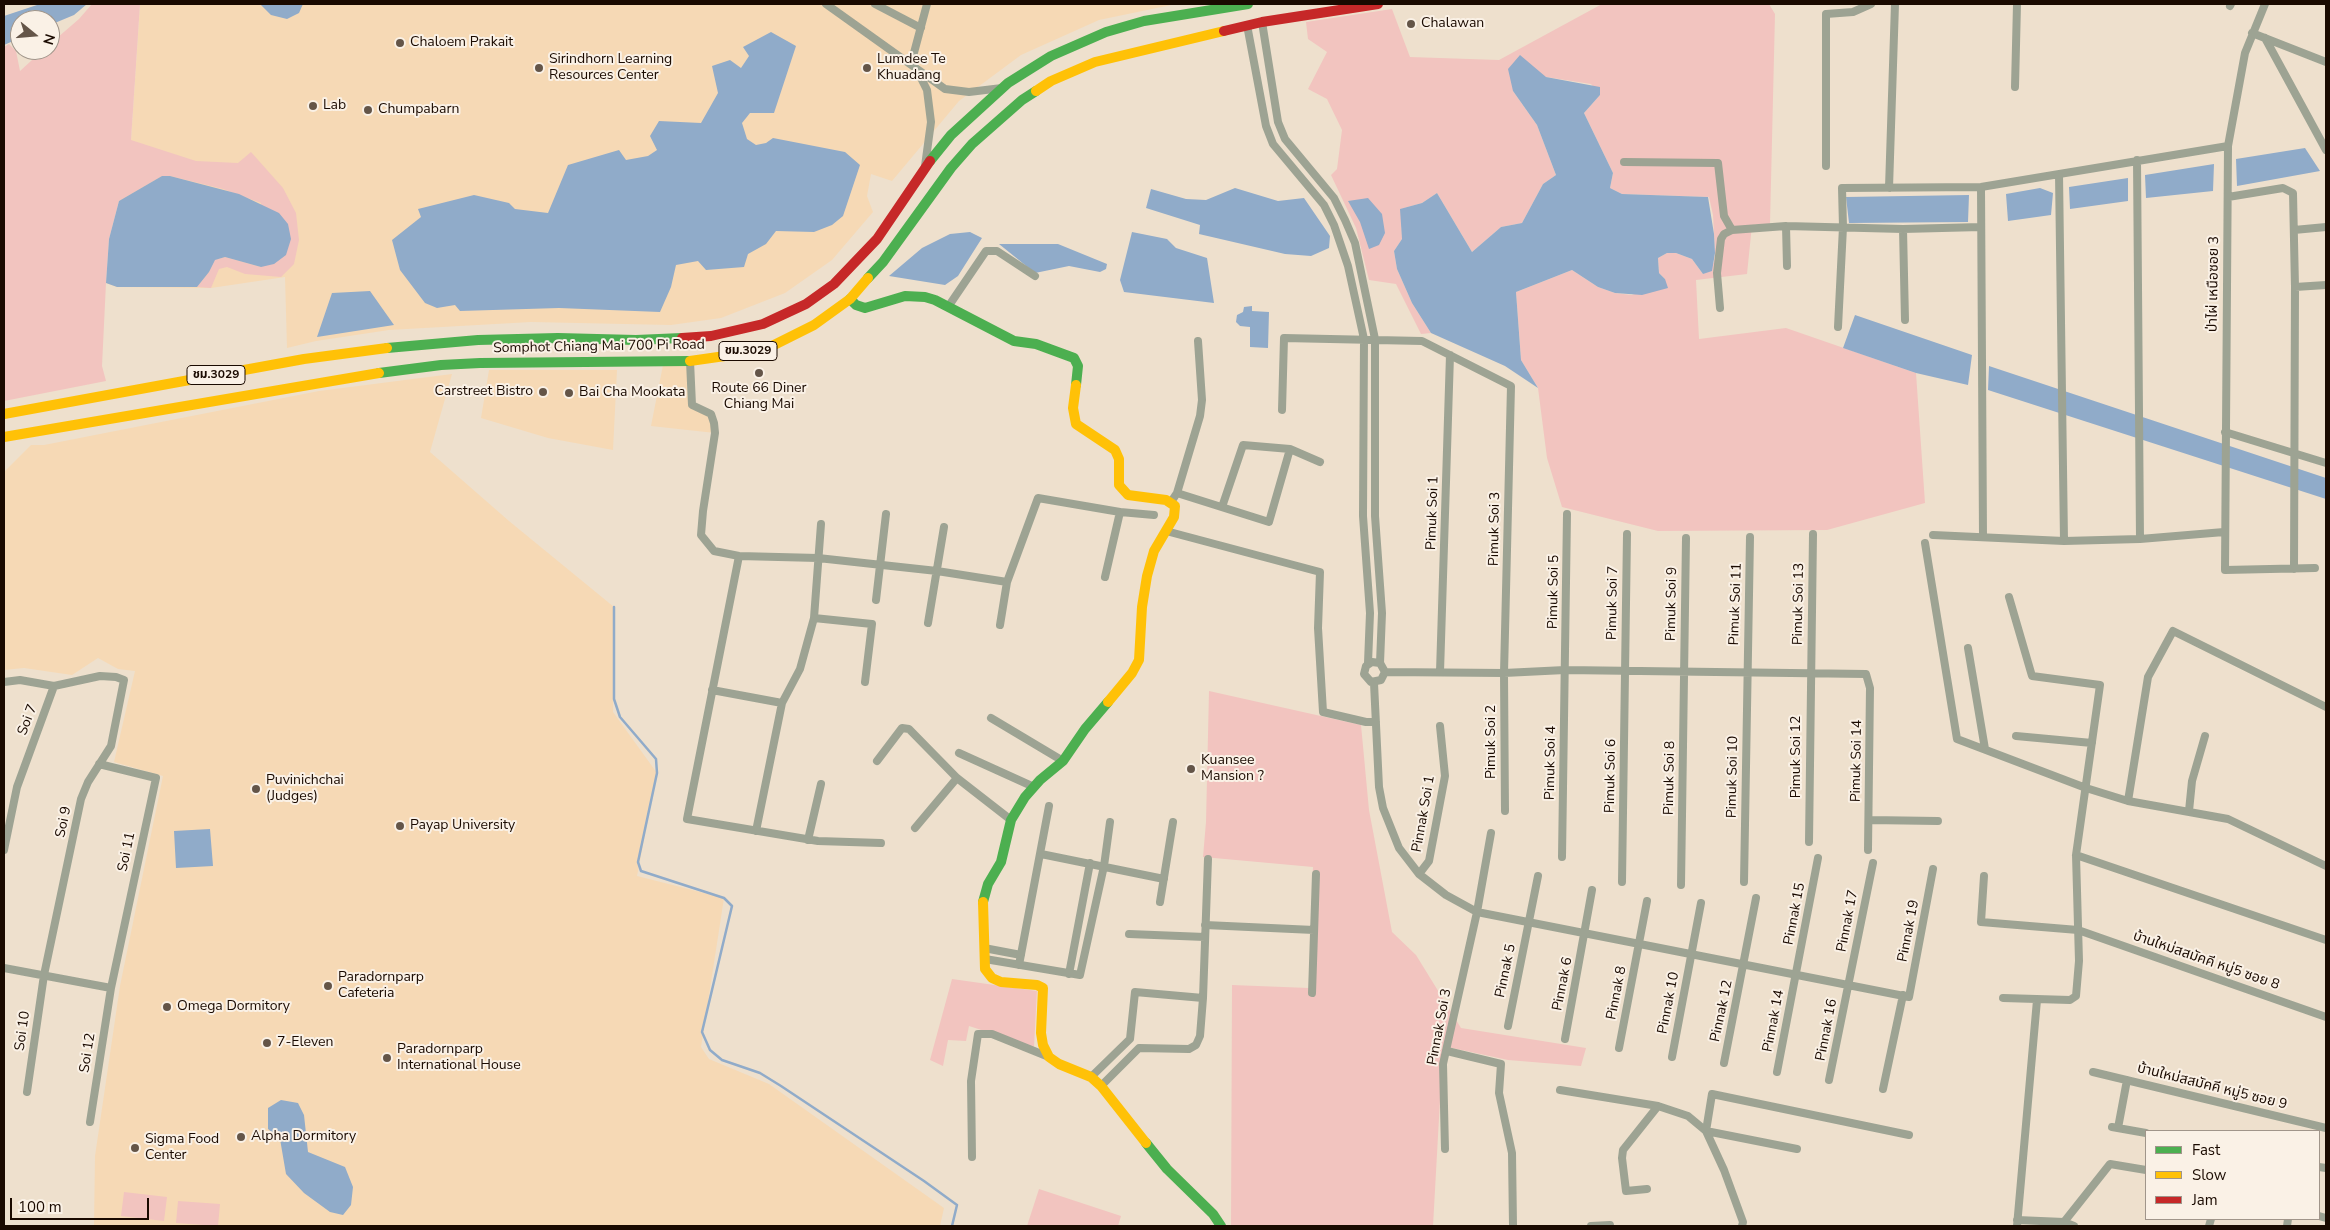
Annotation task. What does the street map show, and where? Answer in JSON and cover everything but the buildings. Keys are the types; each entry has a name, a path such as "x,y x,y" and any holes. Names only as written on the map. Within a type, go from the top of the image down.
{"main road":[{"name":"Somphot Chiang Mai 700 Pi Road","path":"4,414 363,350 478,340 558,338 636,340 711,336 763,324 806,304 834,284 877,239 924,171 951,136 1002,88 1051,56 1106,32 1144,22 1248,4"},
{"name":"Somphot Chiang Mai 700 Pi Road","path":"4,437 351,376 432,366 558,361 690,361 732,356 772,346 814,324 850,298 883,262 951,168 989,127 1022,100 1051,81 1095,62 1248,25 1378,4"},
{"path":"850,298 856,305 864,308 893,299 913,296 936,300 1014,341 1036,344 1074,358 1078,366 1073,408 1076,424 1115,450 1119,459 1119,485 1128,495 1171,502 1175,511 1154,551 1147,576 1142,607 1139,660 1132,673 1085,729 1063,761 1034,787 1011,820 1001,862 983,898 985,969 992,978 1001,982 1037,985 1043,988 1041,1032 1043,1045 1050,1057 1059,1064 1091,1077 1101,1086 1166,1169 1213,1214 1222,1226"}],"street":[{"path":"826,4 945,89 969,92 1002,88"},
{"path":"875,4 921,28"},
{"path":"924,171 931,122 927,90 914,66 927,4"},
{"path":"1826,166 1826,14 1853,12 1871,4"},
{"path":"1889,188 1895,4"},
{"path":"2015,86 2017,4"},
{"name":"ป่าไผ่ เหนือซอย 3","path":"2265,4 2245,53 2228,146 2224,472 2225,570 2294,569"},
{"path":"1262,22 1278,122 1285,139 1334,198 1355,243 1375,339 1375,516 1382,613 1380,663 1385,672 1383,678 1374,683"},
{"path":"1248,25 1266,126 1273,144 1324,205 1343,247 1364,339 1363,516 1370,613 1368,663 1364,674 1368,680 1374,683"},
{"path":"2252,33 2326,62"},
{"path":"2265,38 2326,150"},
{"path":"1838,327 1842,188 1981,187 2228,146"},
{"path":"2137,160 2140,539"},
{"path":"1624,162 1718,163 1724,216 1732,230"},
{"path":"1296,172 1305,163"},
{"path":"2059,174 2064,541"},
{"path":"1981,187 1983,537"},
{"path":"2228,197 2284,188 2293,193 2295,287 2294,569 2315,568"},
{"path":"1786,226 1787,266"},
{"path":"1720,308 1717,273 1722,240 1724,234 1732,230 1786,226 1903,229 1981,227"},
{"path":"2294,230 2326,227"},
{"path":"1903,229 1904,320"},
{"path":"948,307 986,251 996,251 1035,276"},
{"path":"2295,287 2326,285"},
{"path":"1282,410 1284,338 1422,341 1450,356"},
{"path":"1171,502 1177,492 1200,416 1202,400 1198,341"},
{"name":"Pimuk Soi 3","path":"1450,356 1511,386 1504,673"},
{"name":"Pimuk Soi 1","path":"1440,672 1450,356"},
{"path":"690,361 692,405 711,414 716,433 701,534 714,551 738,556 818,558 937,571 1007,582"},
{"path":"2225,432 2294,455 2326,463"},
{"path":"1222,507 1244,445 1290,449 1320,462"},
{"path":"1177,492 1269,522 1290,449"},
{"path":"1363,451 1376,451"},
{"path":"1000,625 1007,582 1038,498 1120,512 1154,515"},
{"path":"1105,577 1120,512"},
{"path":"876,600 886,514"},
{"name":"Pimuk Soi 5","path":"1565,670 1567,514"},
{"path":"756,831 782,703 800,669 814,618 821,524"},
{"path":"928,623 944,527"},
{"path":"1166,531 1320,572 1318,628 1324,712 1366,722 1376,722"},
{"path":"1934,535 2064,541 2140,539 2224,532"},
{"name":"Pimuk Soi 7","path":"1624,671 1627,534"},
{"name":"Pimuk Soi 13","path":"1810,673 1813,534"},
{"name":"Pimuk Soi 11","path":"1747,672 1750,537"},
{"name":"Pimuk Soi 9","path":"1684,671 1686,538"},
{"path":"1926,543 1957,739 2086,788 2128,801 2228,818 2326,866"},
{"path":"738,556 687,819 808,840 881,843"},
{"path":"1366,558 1378,557"},
{"path":"2003,998 2070,1000 2076,996 2079,961 2076,855 2100,684 2032,676 2009,597"},
{"path":"814,618 872,624 865,682"},
{"path":"2128,801 2148,677 2173,631 2326,707"},
{"path":"1968,648 1985,750"},
{"path":"1368,663 1374,661 1380,663"},
{"path":"1385,672 1504,673 1565,670 1810,673"},
{"name":"Pimuk Soi 4","path":"1562,857 1565,670"},
{"name":"Pimuk Soi 6","path":"1622,882 1624,671"},
{"name":"Pimuk Soi 8","path":"1681,885 1684,671"},
{"name":"Pimuk Soi 10","path":"1744,882 1747,672"},
{"name":"Pimuk Soi 2","path":"1504,673 1504,811"},
{"name":"Pimuk Soi 14","path":"1810,673 1866,674 1870,688 1868,850"},
{"name":"Pimuk Soi 12","path":"1809,842 1810,673"},
{"name":"Soi 9","path":"44,975 81,799 88,782 111,746 124,680 116,677 100,676 54,686"},
{"path":"4,682 20,680 54,686"},
{"path":"1374,683 1379,787 1383,808 1399,848 1419,874 1446,895 1477,912 1906,996"},
{"name":"Soi 7","path":"4,850 16,786 54,686"},
{"path":"712,690 782,703"},
{"path":"991,718 1063,761"},
{"name":"Pinnak Soi 1","path":"1419,874 1429,860 1445,776 1440,726"},
{"path":"878,761 904,727 909,729 956,778 1011,820"},
{"path":"2016,736 2092,743"},
{"path":"2188,812 2192,781 2205,736"},
{"path":"959,753 1034,787"},
{"name":"Soi 11","path":"99,764 156,778 111,988"},
{"path":"915,828 956,778"},
{"path":"808,840 821,784"},
{"path":"1019,965 1050,806"},
{"path":"1869,820 1938,821"},
{"path":"985,959 1080,975 1104,866 1110,822"},
{"path":"1160,902 1173,822"},
{"name":"Pinnak Soi 3","path":"1445,1148 1443,1064 1477,912 1491,833"},
{"path":"1041,854 1164,879"},
{"path":"2076,855 2326,940"},
{"name":"Pinnak 15","path":"1796,974 1818,858"},
{"path":"1101,1086 1139,1048 1189,1049 1196,1045 1200,1036 1203,998 1208,859"},
{"path":"1069,974 1090,863"},
{"name":"Pinnak 17","path":"1848,985 1873,863"},
{"name":"Pinnak 19","path":"1883,1090 1906,996 1933,869"},
{"path":"1312,993 1316,874"},
{"name":"Pinnak 5","path":"1508,1026 1538,876"},
{"name":"บ้านใหม่สสมัคคี หมู่5 ซอย 8","path":"1984,876 1981,922 2078,930 2326,1017"},
{"name":"Pinnak 6","path":"1565,1039 1592,890"},
{"name":"Pinnak 12","path":"1724,1064 1745,964 1756,898"},
{"name":"Pinnak 8","path":"1619,1048 1647,901"},
{"name":"Pinnak 10","path":"1672,1057 1701,903"},
{"path":"1205,925 1314,930"},
{"path":"1129,934 1204,937"},
{"path":"984,948 1021,955"},
{"path":"4,968 111,988"},
{"name":"Pinnak 14","path":"1776,1072 1796,974"},
{"name":"Soi 10","path":"27,1092 44,975"},
{"name":"Pinnak 16","path":"1829,1080 1848,985"},
{"name":"Soi 12","path":"90,1122 111,988"},
{"path":"1091,1077 1130,1039 1135,992 1203,998"},
{"path":"2037,1000 2017,1223 2064,1222 2074,1226"},
{"path":"972,1156 971,1081 978,1034 992,1034 1050,1057"},
{"path":"1447,1051 1501,1064 1499,1093 1512,1153 1513,1226"},
{"name":"บ้านใหม่สสมัคคี หมู่5 ซอย 9","path":"2093,1072 2326,1128"},
{"path":"2127,1080 2115,1128 2145,1134"},
{"path":"1560,1090 1658,1106 1688,1116 1706,1131 1724,1170 1743,1222 1742,1226"},
{"path":"1706,1131 1712,1094 1909,1135"},
{"path":"1647,1189 1626,1190 1622,1158 1623,1150 1658,1106"},
{"path":"1706,1131 1797,1149"},
{"path":"2064,1222 2110,1164 2145,1170"},
{"path":"1591,1226 1610,1225"}],"shaded area":[{"path":"92,4 140,4 131,140 196,161 238,163 251,152 283,188 296,213 299,240 294,264 281,277 245,274 227,267 219,269 211,288 197,287 209,272 214,260 225,257 261,267 261,203 223,189 170,176 162,176 119,201 109,239 102,366 106,381 4,401 4,47 10,45 10,60 18,60 20,71 32,60 60,60 60,35 79,19"},
{"path":"140,4 1176,4 1099,20 1021,55 959,101 892,181 871,174 867,196 873,212 832,260 785,293 721,318 671,325 531,322 389,330 316,341 287,348 285,277 211,288 117,287 106,283 131,140"},
{"path":"1602,4 1769,4 1775,14 1770,224 1752,225 1747,274 1696,280 1699,339 1786,328 1916,373 1925,503 1827,530 1658,531 1562,507 1547,458 1538,388 1521,360 1516,292 1572,270 1598,287 1615,293 1632,295 1665,279 1659,273 1658,258 1667,253 1676,253 1692,259 1703,274 1714,262 1715,253 1713,215 1709,197 1622,194 1610,188 1613,173 1584,113 1600,95 1591,84 1546,77 1513,91 1537,125 1556,175 1543,184 1522,223 1501,227 1472,252 1437,193 1422,203 1401,209 1402,239 1394,251 1397,269 1412,303 1431,333 1421,334 1396,284 1369,280 1356,228 1331,175 1337,169 1342,130 1327,99 1308,89 1327,52 1308,39 1306,22 1392,9 1410,57 1499,60"},
{"path":"690,361 692,405 711,414 715,433 651,426 663,365"},
{"path":"489,370 617,370 613,450 548,438 481,418"},
{"name":"Payap University","path":"452,374 430,452 509,521 614,607 613,712 657,773 637,876 724,898 701,1047 709,1059 769,1084 944,1208 940,1226 94,1226 95,1156 120,986 163,776 114,762 135,671 118,669 98,658 72,675 24,668 4,670 4,472 31,445 44,445 319,391"},
{"path":"1209,691 1361,725 1369,810 1392,932 1416,955 1461,1028 1586,1048 1581,1066 1508,1060 1443,1046 1433,1226 1231,1226 1232,985 1309,988 1313,867 1203,857 1206,822"},
{"path":"952,979 1037,991 1034,1047 969,1026 966,1041 948,1040 943,1066 930,1060"},
{"path":"1039,1189 1121,1216 1118,1226 1027,1226"},
{"path":"124,1192 167,1197 164,1221 121,1216"},
{"path":"178,1201 220,1204 218,1226 176,1223"}],"water":[{"path":"40,4 87,4 74,15 60,21 60,10 22,10"},
{"path":"260,4 303,4 299,13 287,19 271,15"},
{"path":"10,14 10,42 4,45 4,16"},
{"path":"771,32 796,46 774,113 750,113 742,123 747,139 756,145 766,143 773,138 845,152 860,165 843,216 832,225 814,232 776,231 766,244 748,254 744,267 706,270 698,261 676,265 671,287 660,312 559,308 460,311 455,305 437,308 425,303 400,270 392,240 421,217 418,209 474,195 509,203 515,209 548,213 568,165 619,150 626,160 648,156 657,150 650,136 659,121 701,123 718,93 712,66 730,60 741,68 749,56 743,47"},
{"path":"1520,55 1546,77 1600,87 1600,95 1584,113 1613,173 1610,188 1622,194 1708,197 1714,234 1715,253 1712,271 1703,274 1692,259 1676,253 1667,253 1658,258 1659,273 1665,279 1668,288 1642,295 1615,293 1598,287 1572,270 1516,292 1521,360 1538,388 1505,366 1431,333 1412,303 1397,269 1394,251 1402,239 1400,209 1422,203 1437,193 1472,252 1501,227 1522,223 1543,184 1556,175 1537,125 1513,91 1508,69"},
{"path":"2305,148 2320,171 2237,186 2236,159"},
{"path":"2214,164 2213,191 2146,198 2145,175"},
{"path":"162,176 170,176 239,194 279,213 288,224 291,239 286,255 274,264 261,267 225,257 215,260 209,272 197,287 117,287 106,283 109,239 119,201"},
{"path":"2128,178 2128,201 2070,209 2069,187"},
{"path":"1235,188 1278,201 1304,198 1330,236 1329,248 1311,256 1285,254 1199,234 1200,225 1146,208 1151,189 1186,199 1206,200"},
{"path":"2040,188 2053,193 2051,215 2008,221 2006,194"},
{"path":"1969,195 1968,222 1849,223 1846,197"},
{"path":"1368,198 1382,214 1385,233 1379,245 1369,249 1360,222 1348,201"},
{"path":"970,232 982,238 958,276 945,285 889,276 922,248 950,234"},
{"path":"1132,232 1167,239 1176,248 1207,258 1214,303 1124,292 1120,280"},
{"path":"999,244 1058,244 1107,264 1106,269 1100,272 1069,266 1035,273"},
{"path":"370,291 394,325 317,337 332,293"},
{"path":"1252,306 1252,311 1269,312 1268,348 1250,347 1250,327 1240,326 1236,322 1237,315 1243,312 1244,307"},
{"path":"1855,315 1972,355 1968,385 1916,373 1843,348"},
{"path":"1989,366 2326,478 2326,499 1988,390"},
{"path":"210,829 213,866 176,868 174,831"},
{"path":"281,1100 298,1103 304,1115 308,1152 345,1167 353,1187 351,1205 343,1215 330,1212 304,1193 286,1174 280,1139 268,1129 268,1108"}],"waterway":[{"path":"614,607 614,699 620,717 656,759 657,773 638,862 641,871 724,898 732,906 702,1032 710,1050 722,1060 760,1073 924,1181 957,1205 952,1226"}],"traffic: fast":[{"path":"930,161 951,135 1008,83 1051,56 1106,32 1144,21 1248,4"},
{"path":"868,278 883,262 951,168 972,144 1022,100 1036,91"},
{"path":"850,299 856,305 865,308 905,296 925,297 935,300 1014,341 1036,344 1074,358 1078,366 1076,385"},
{"path":"387,348 478,340 558,338 636,340 682,338"},
{"path":"379,373 441,365 480,363 690,361"},
{"path":"983,902 988,884 1001,862 1011,820 1025,797 1040,780 1063,761 1085,729 1108,702"},
{"path":"1146,1143 1167,1169 1213,1214 1221,1226"}],"traffic: slow":[{"path":"1036,91 1051,81 1095,62 1224,31"},
{"path":"690,361 732,355 772,346 814,325 850,299 868,278"},
{"path":"4,414 304,359 387,348"},
{"path":"4,437 379,373"},
{"path":"1076,385 1073,408 1076,424 1115,450 1119,459 1119,485 1128,495 1166,500 1175,506 1174,517 1154,551 1147,576 1142,607 1139,660 1132,673 1108,702"},
{"path":"983,902 985,969 992,978 1001,982 1037,985 1043,988 1041,1033 1043,1045 1049,1057 1059,1064 1091,1077 1101,1086 1146,1143"}],"traffic: jam":[{"path":"1224,31 1262,22 1378,4"},
{"path":"682,338 711,336 763,324 806,304 834,284 877,239 930,161"}],"place":[{"name":"Chalawan","path":"1411,24"},
{"name":"Chaloem Prakait","path":"400,43"},
{"name":"Sirindhorn Learning Resources Center","path":"539,68"},
{"name":"Lumdee Te Khuadang","path":"867,68"},
{"name":"Lab","path":"313,106"},
{"name":"Chumpabarn","path":"368,110"},
{"name":"Route 66 Diner Chiang Mai","path":"759,373"},
{"name":"Carstreet Bistro","path":"543,392"},
{"name":"Bai Cha Mookata","path":"569,393"},
{"name":"Kuansee Mansion ?","path":"1191,769"},
{"name":"Puvinichchai (Judges)","path":"256,789"},
{"name":"Payap University","path":"400,826"},
{"name":"Paradornparp Cafeteria","path":"328,986"},
{"name":"Omega Dormitory","path":"167,1007"},
{"name":"7-Eleven","path":"267,1043"},
{"name":"Paradornparp International House","path":"387,1058"},
{"name":"Alpha Dormitory","path":"241,1137"},
{"name":"Sigma Food Center","path":"135,1148"}]}
